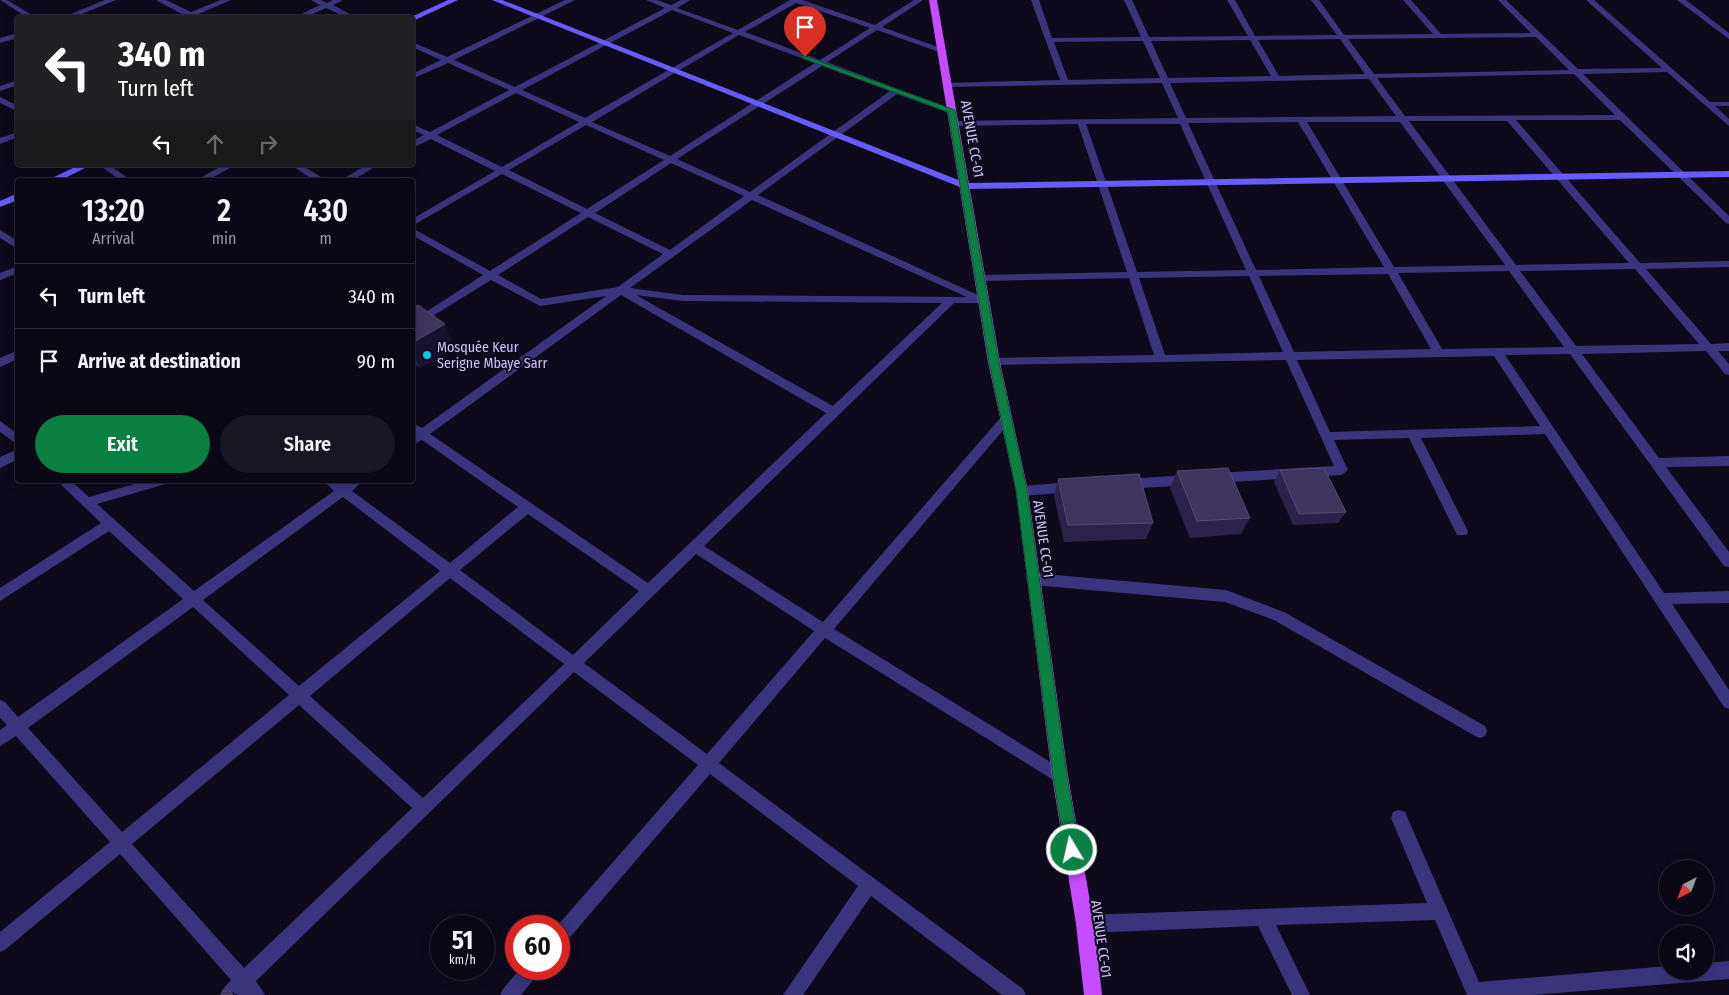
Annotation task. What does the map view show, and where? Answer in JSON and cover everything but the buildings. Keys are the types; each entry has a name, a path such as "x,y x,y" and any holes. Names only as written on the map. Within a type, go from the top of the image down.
{"main road":[{"name":"AVENUE CC-01","path":"933,0 994,362 1022,490 1060,776 1085,924 1093,995"}],"street":[{"path":"2,0 29,15"},
{"path":"72,15 112,0"},
{"path":"160,0 186,15"},
{"path":"193,15 227,0"},
{"path":"315,0 348,15"},
{"path":"303,15 338,0"},
{"path":"415,17 454,0"},
{"path":"496,0 965,186 1729,174"},
{"path":"415,76 571,0"},
{"path":"650,0 897,90 953,117 1080,122 1622,117"},
{"path":"415,143 686,0"},
{"path":"415,221 795,0 942,50"},
{"path":"415,324 919,0"},
{"path":"1035,0 1065,83"},
{"path":"1109,485 1342,470 1128,0"},
{"path":"1231,0 1276,78"},
{"path":"1315,0 1729,562"},
{"path":"1407,0 1439,36"},
{"path":"1502,0 1729,221"},
{"path":"1590,0 1729,123"},
{"path":"1682,0 1729,37"},
{"path":"0,41 15,35"},
{"path":"1050,40 1538,35"},
{"path":"415,45 984,300"},
{"path":"948,85 1669,70"},
{"path":"0,89 15,83"},
{"path":"648,591 527,507 416,434 671,254 897,90"},
{"path":"0,99 15,108"},
{"path":"1708,104 1729,104"},
{"path":"1509,118 1729,371"},
{"path":"1301,120 1340,180 1389,270 1440,353"},
{"path":"1080,122 1160,358"},
{"path":"415,127 671,254"},
{"path":"0,141 15,135"},
{"path":"57,178 82,167"},
{"path":"106,167 123,178"},
{"path":"204,178 227,167"},
{"path":"298,167 318,178"},
{"path":"350,178 370,167"},
{"path":"0,204 15,197"},
{"path":"0,233 15,244"},
{"path":"415,233 540,303 620,290 683,298 984,300"},
{"path":"980,278 1729,264"},
{"path":"0,277 15,270"},
{"path":"620,290 834,412"},
{"path":"229,995 951,300"},
{"path":"994,362 1729,347"},
{"path":"1498,352 1729,702"},
{"path":"0,363 15,356"},
{"path":"570,924 1006,419"},
{"path":"0,425 15,438"},
{"path":"1327,436 1549,430"},
{"path":"1413,434 1462,530"},
{"path":"0,463 15,455"},
{"path":"1656,463 1729,461"},
{"path":"66,483 423,808"},
{"path":"88,502 154,483"},
{"path":"333,483 1017,995"},
{"path":"0,739 354,483"},
{"path":"1022,490 1090,486"},
{"path":"0,943 527,507"},
{"path":"0,595 110,524"},
{"path":"695,547 824,630 1060,776"},
{"path":"1033,578 1226,596 1279,616 1480,731"},
{"path":"1661,599 1729,597"},
{"path":"0,707 256,995"},
{"path":"1399,818 1475,993 1729,970"},
{"path":"792,995 868,885"},
{"path":"1085,924 1439,911"},
{"path":"1263,918 1301,995"},
{"path":"509,995 522,980"}],"place":[{"name":"Mosquée Keur Serigne Mbaye Sarr","path":"427,355"}],"route":[{"path":"805,57 952,110 994,362 1022,490 1060,776 1072,850"}]}
